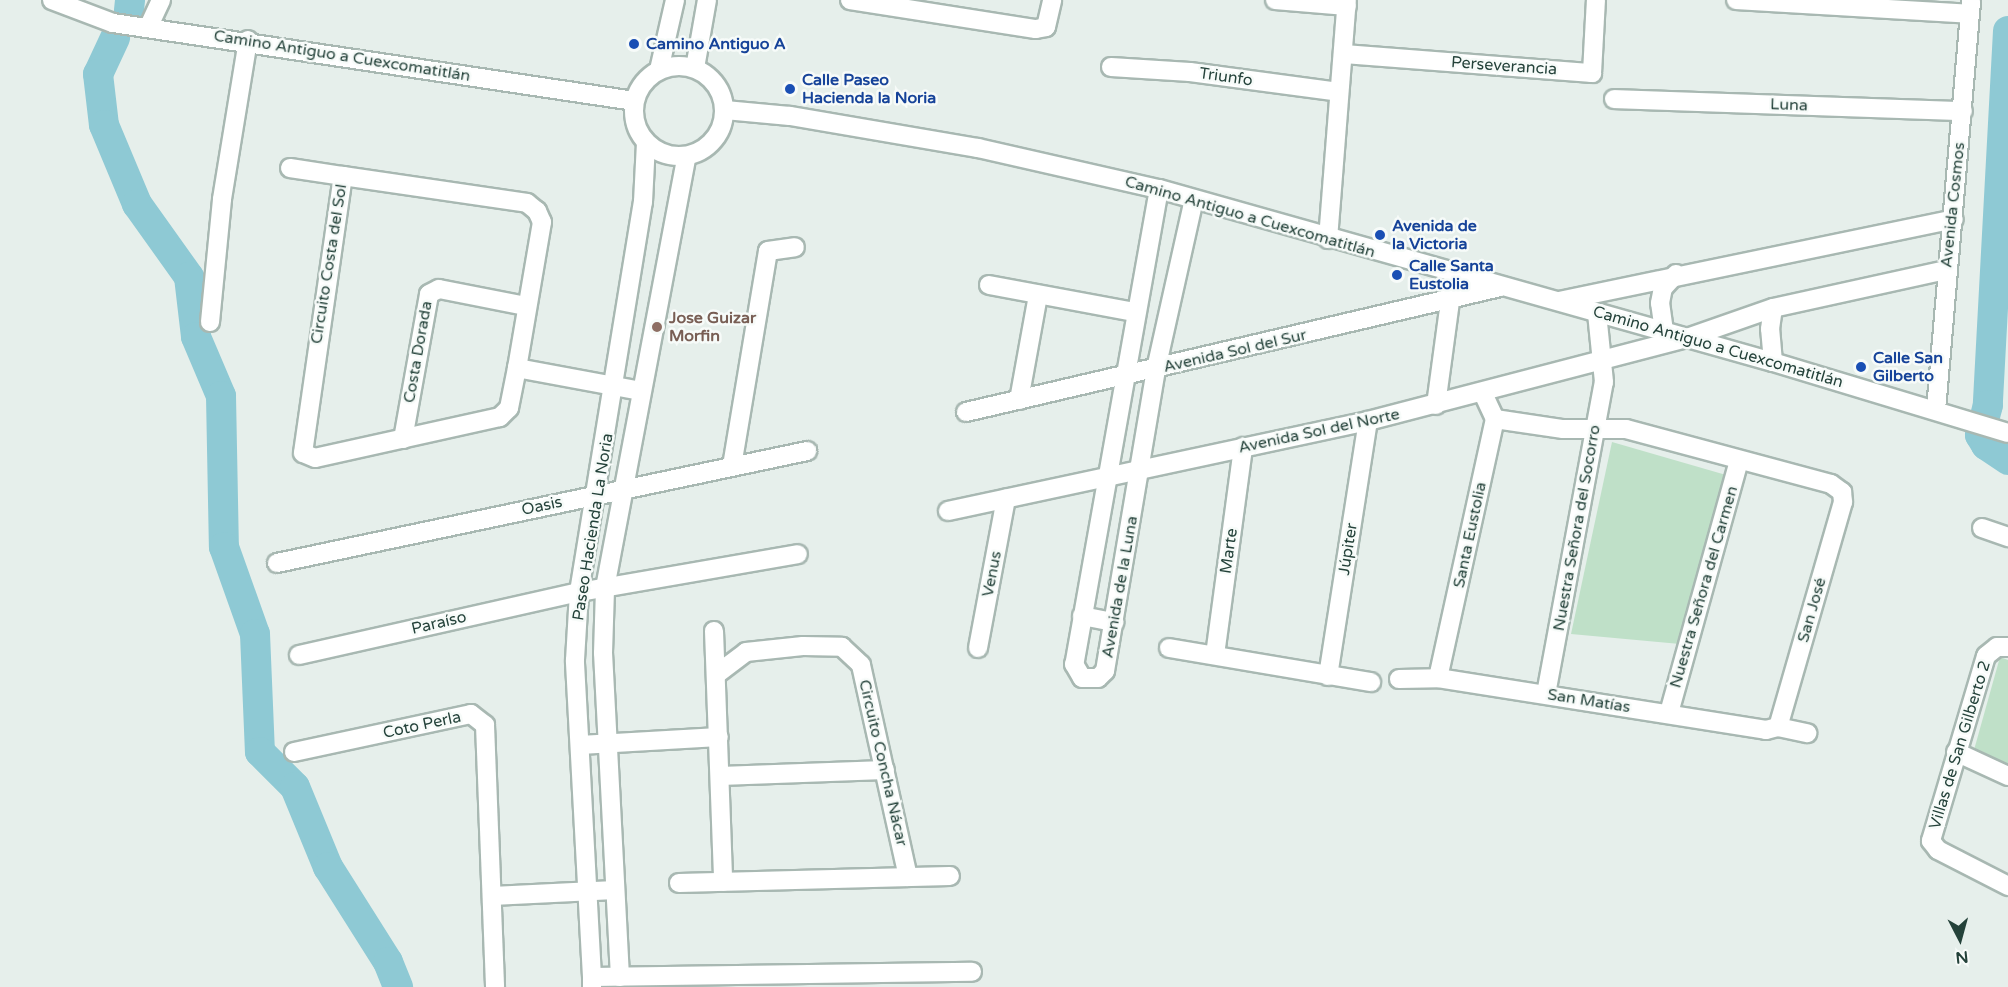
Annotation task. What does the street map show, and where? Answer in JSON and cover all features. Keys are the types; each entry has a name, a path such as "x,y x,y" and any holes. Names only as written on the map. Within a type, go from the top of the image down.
{"street":[{"path":"148,28 161,0"},
{"path":"659,69 675,0"},
{"path":"696,68 707,0"},
{"path":"850,0 1036,29 1046,27 1052,0"},
{"path":"1275,0 1347,3 1328,239"},
{"name":"Perseverancia","path":"1344,54 1592,73 1596,0"},
{"path":"1736,0 1970,7"},
{"name":"Camino Antiguo a Cuexcomatitlán","path":"55,1 83,7 148,28 248,40 634,101"},
{"name":"Avenida Cosmos","path":"1942,412 1946,270 1954,219 1970,7"},
{"path":"210,322 222,199 248,40"},
{"path":"683,65 696,68 711,78 721,92 725,110 714,140 687,156 665,153 646,142 635,123 634,101 647,77 659,69 683,65"},
{"name":"Triunfo","path":"1112,67 1190,72 1339,92"},
{"name":"Luna","path":"1614,99 1963,111"},
{"name":"Camino Antiguo a Cuexcomatitlán","path":"725,110 790,116 978,148 1159,189 1328,239 1773,362 2002,431"},
{"name":"Paseo Hacienda La Noria","path":"592,982 575,660 579,592 598,494 644,202 646,142"},
{"name":"Paseo Hacienda La Noria","path":"620,982 608,742 605,588 687,156"},
{"path":"290,168 343,176"},
{"name":"Circuito Costa del Sol","path":"343,176 527,203 537,211 542,222 517,368 509,408 500,417 315,458 303,453 301,446 343,176"},
{"name":"Avenida de la Luna","path":"1159,189 1134,312 1126,377 1074,664 1082,678 1098,678 1105,671 1142,470 1156,369 1194,199"},
{"path":"1557,301 1676,274 1954,219"},
{"path":"732,466 768,251 795,247"},
{"name":"Avenida Sol del Norte","path":"948,511 1107,480 1243,447 1368,422 1687,338 1773,309 1946,270"},
{"path":"1664,331 1660,303 1663,288 1676,274"},
{"path":"989,285 1134,312"},
{"name":"Avenida Sol del Sur","path":"966,412 1126,377 1502,287"},
{"name":"Costa Dorada","path":"402,439 429,294 439,289 526,306"},
{"path":"1019,400 1038,295"},
{"path":"1436,405 1450,301"},
{"path":"1773,309 1770,329 1773,362"},
{"name":"Nuestra Señora del Socorro","path":"1546,694 1604,382 1597,313"},
{"path":"517,368 641,391"},
{"path":"1483,393 1495,419 1563,429 1626,429 1739,461"},
{"name":"Santa Eustolia","path":"1438,678 1495,419"},
{"name":"Júpiter","path":"1328,676 1368,422"},
{"name":"Marte","path":"1215,655 1243,447"},
{"name":"Oasis","path":"277,563 807,451"},
{"name":"San José","path":"1739,461 1832,484 1842,492 1843,502 1778,727"},
{"name":"Nuestra Señora del Carmen","path":"1669,713 1739,461"},
{"name":"Venus","path":"978,648 1006,499"},
{"path":"1982,528 2008,537"},
{"path":"605,588 798,554"},
{"name":"Paraíso","path":"298,655 605,588"},
{"path":"1082,616 1114,622"},
{"path":"714,632 723,882"},
{"name":"Circuito Concha Nácar","path":"717,674 746,652 803,646 842,647 861,665 908,877"},
{"name":"Villas de San Gilberto 2","path":"2008,647 1997,647 1986,656 1931,841 1938,850 2008,886"},
{"path":"1169,648 1371,682"},
{"name":"San Matías","path":"1399,679 1438,678 1766,730 1778,727 1807,733"},
{"name":"Coto Perla","path":"294,752 471,714 485,725 495,987"},
{"path":"580,745 719,737"},
{"path":"1956,752 2008,776"},
{"path":"720,776 885,770"},
{"path":"679,883 950,876"},
{"path":"492,896 615,890"},
{"path":"592,982 819,981 972,972"}],"green space":[{"path":"1612,442 1733,477 1680,644 1571,634"},
{"path":"2000,657 2008,660 2008,767 1974,750"}],"waterway":[{"path":"129,10 130,0"},
{"path":"2008,31 1988,405 1980,435 1986,445 2008,460"},
{"path":"115,38 98,74 104,125 137,204 189,277 196,337 221,396 224,547 255,634 260,752 295,787 328,867 388,962 398,987"}],"place":[{"name":"Camino Antiguo A","path":"634,44"},
{"name":"Calle Paseo Hacienda la Noria","path":"790,89"},
{"name":"Avenida de la Victoria","path":"1380,235"},
{"name":"Calle Santa Eustolia","path":"1397,275"},
{"name":"Jose Guizar Morfin","path":"657,327"},
{"name":"Calle San Gilberto","path":"1861,367"}]}
